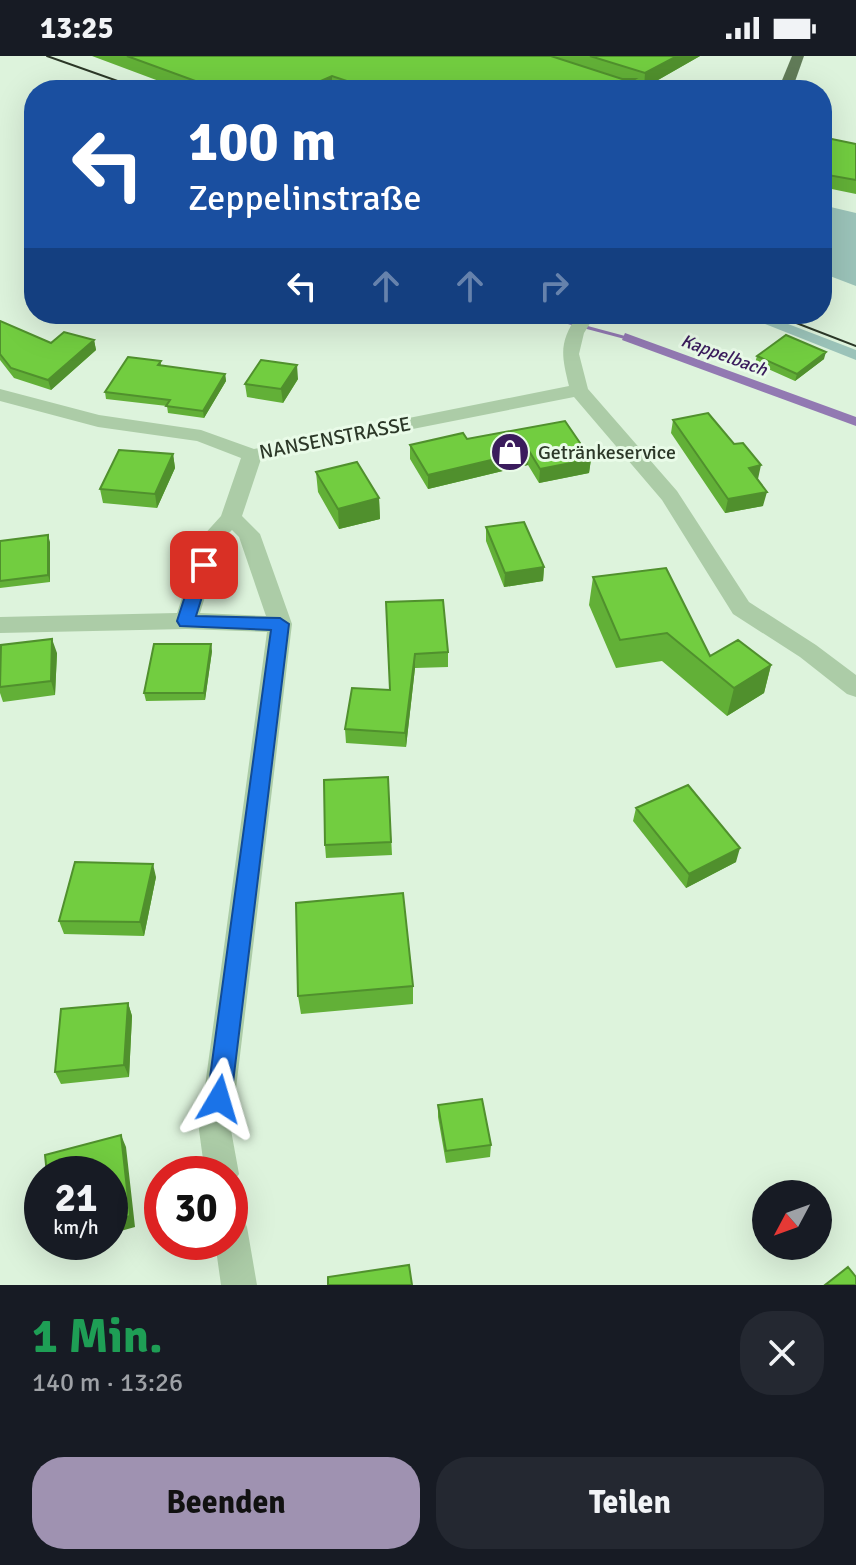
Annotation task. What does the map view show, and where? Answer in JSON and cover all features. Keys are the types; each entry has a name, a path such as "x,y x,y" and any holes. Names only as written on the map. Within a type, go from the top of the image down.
{"main road":[{"path":"789,80 798,56"}],"street":[{"path":"581,324 570,354 579,390 670,496 741,608 808,651 856,688"},
{"name":"NANSENSTRASSE","path":"0,395 98,421 201,436 252,455 579,390"},
{"path":"186,621 213,537 231,518 252,455"},
{"path":"219,1156 215,1130 280,624 249,534 231,518"},
{"path":"0,625 186,621 280,624"},
{"path":"235,1260 239,1285"}],"shaded area":[{"path":"832,207 856,213 856,286 832,277"},
{"path":"765,324 788,324 856,350 856,360"},
{"path":"625,333 856,417 856,426 622,340"}],"building":[{"path":"127,56 551,56 622,79 635,79 344,80 332,76 323,80 193,80"},
{"path":"590,56 677,56 645,73"},
{"path":"832,139 856,144 856,180 832,176"},
{"path":"0,321 51,343 64,332 94,340 48,380 11,368 0,354"},
{"path":"786,335 826,352 797,374 757,356"},
{"path":"128,357 161,361 158,365 225,374 203,411 166,406 170,400 105,392"},
{"path":"261,360 297,365 281,389 245,384"},
{"path":"708,413 734,444 743,443 761,465 749,468 767,492 728,499 673,420"},
{"path":"565,421 591,459 540,469 529,451 428,475 410,445 463,433 467,439"},
{"path":"119,450 173,454 155,494 100,489"},
{"path":"357,462 379,498 338,509 316,472"},
{"path":"524,522 544,567 505,573 486,527"},
{"path":"48,535 48,575 0,581 0,541"},
{"path":"666,568 710,656 738,640 771,665 734,688 667,633 620,640 593,577"},
{"path":"443,600 448,652 415,654 405,733 345,729 352,688 390,690 386,602"},
{"path":"52,639 51,681 0,687 1,645"},
{"path":"154,644 211,644 204,693 144,693"},
{"path":"388,777 391,842 325,845 324,780"},
{"path":"688,785 740,848 689,874 636,808"},
{"path":"75,862 153,864 140,922 59,921"},
{"path":"403,893 413,986 298,996 296,903"},
{"path":"128,1003 124,1065 55,1072 61,1009"},
{"path":"482,1099 491,1145 446,1151 438,1105"},
{"path":"121,1135 123,1156 45,1155"},
{"path":"409,1265 412,1285 328,1285 328,1277"},
{"path":"848,1267 856,1277 856,1285 825,1285"}],"waterway":[{"name":"Kappelbach","path":"573,324 636,340"}],"tram line":[{"path":"47,56 115,80"},
{"path":"799,324 856,346"}],"place":[{"name":"Getränkeservice","path":"510,452"}],"route":[{"path":"204,565 186,621 280,624 219,1099"}]}
